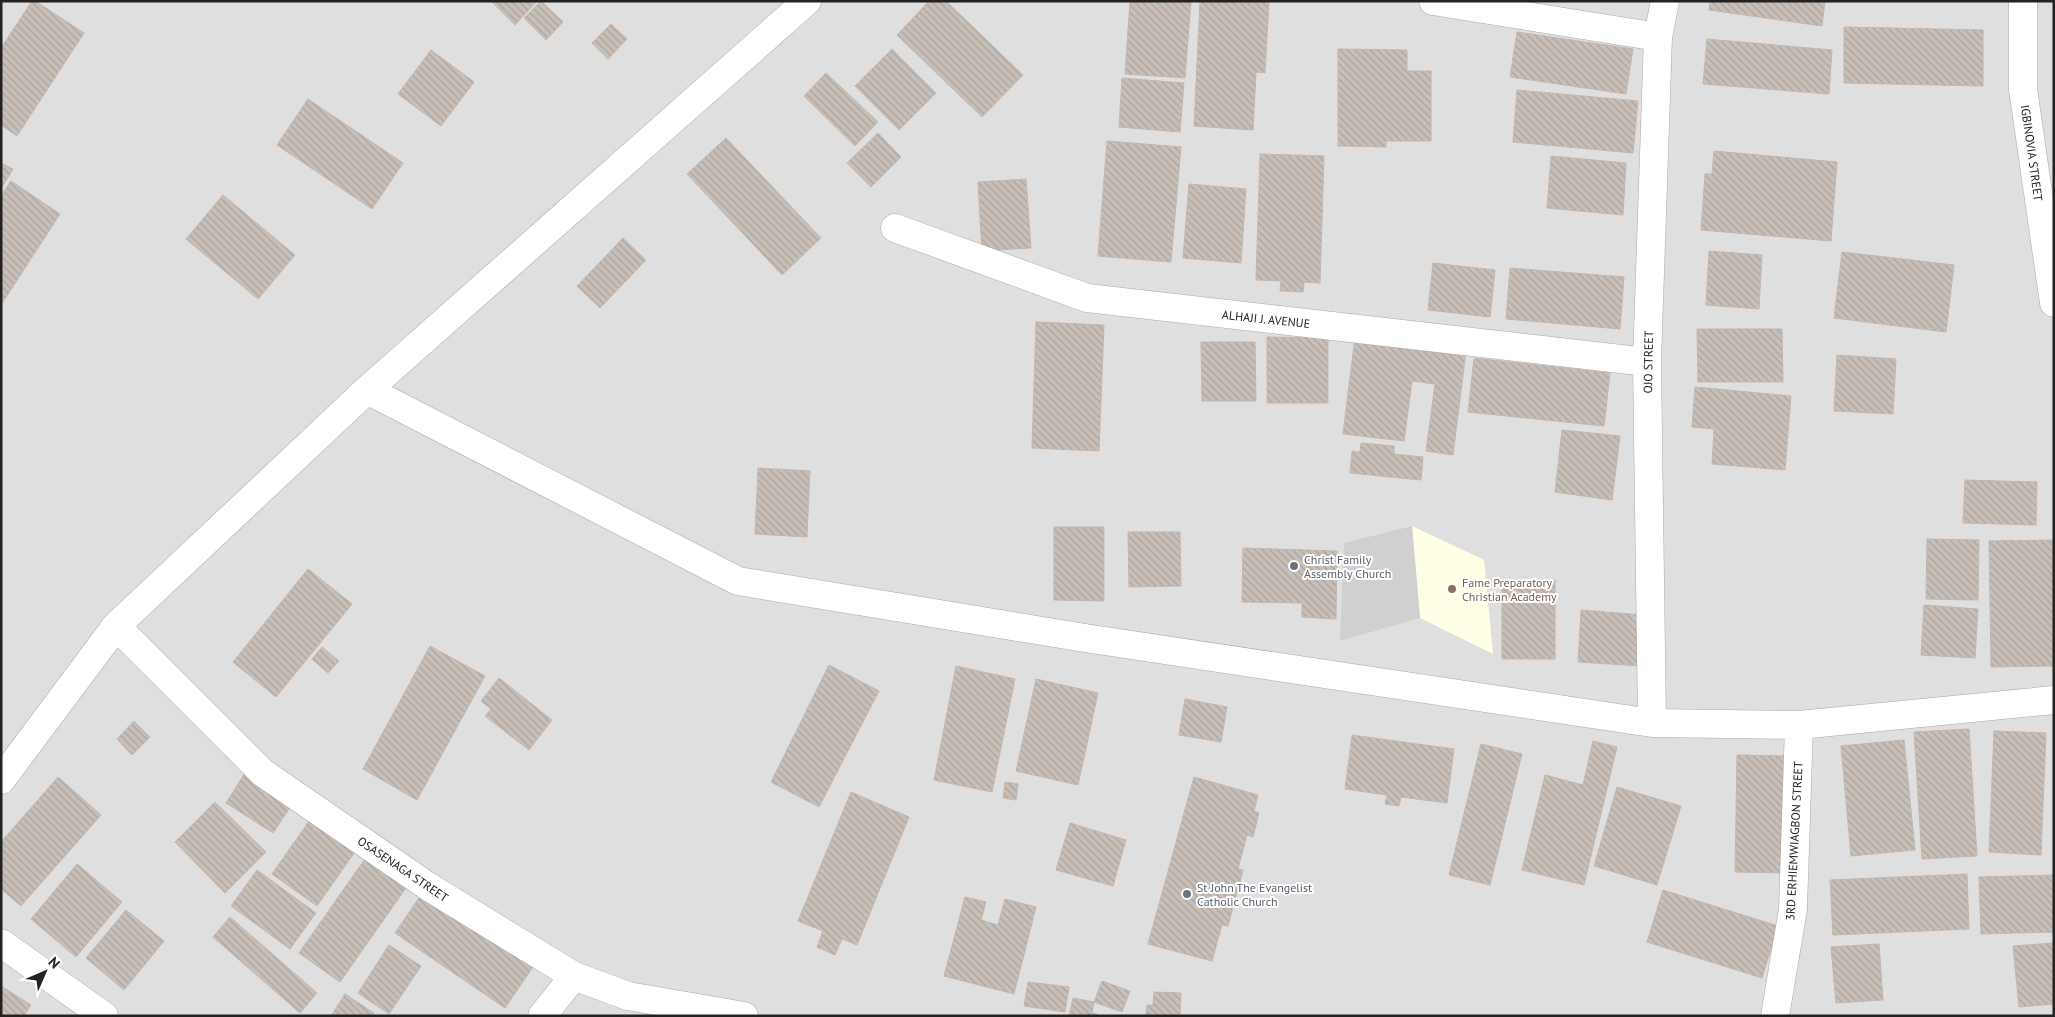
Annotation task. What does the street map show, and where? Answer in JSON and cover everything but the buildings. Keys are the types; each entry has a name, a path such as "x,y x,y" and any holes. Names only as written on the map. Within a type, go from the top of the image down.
{"street":[{"path":"1,780 116,626 367,390 807,1"},
{"path":"1433,1 1658,37"},
{"name":"OJO STREET","path":"1652,723 1647,362 1658,37 1665,1"},
{"name":"IGBINOVIA STREET","path":"2023,1 2022,89 2054,303"},
{"name":"ALHAJI J. AVENUE","path":"895,228 1087,298 1647,362"},
{"path":"367,390 738,581 1085,638 1652,723 1799,724 2054,700"},
{"name":"OSASENAGA STREET","path":"116,626 263,773 429,887 574,976 628,996 733,1015"},
{"name":"3RD ERHIEMWIAGBON STREET","path":"1775,1016 1793,909 1799,724"},
{"path":"1,943 104,1016"},
{"path":"542,1016 574,976"}],"shaded area":[{"path":"1,1 2054,1 2054,1016 1,1016"},
{"name":"Fame Preparatory Christian Academy","path":"1412,526 1484,560 1493,654 1420,618"},
{"path":"1412,526 1420,618 1340,641 1344,543"}],"place":[{"name":"Christ Family Assembly Church","path":"1294,566"},
{"name":"Fame Preparatory Christian Academy","path":"1452,589"},
{"name":"St John The Evangelist Catholic Church","path":"1187,894"}]}
